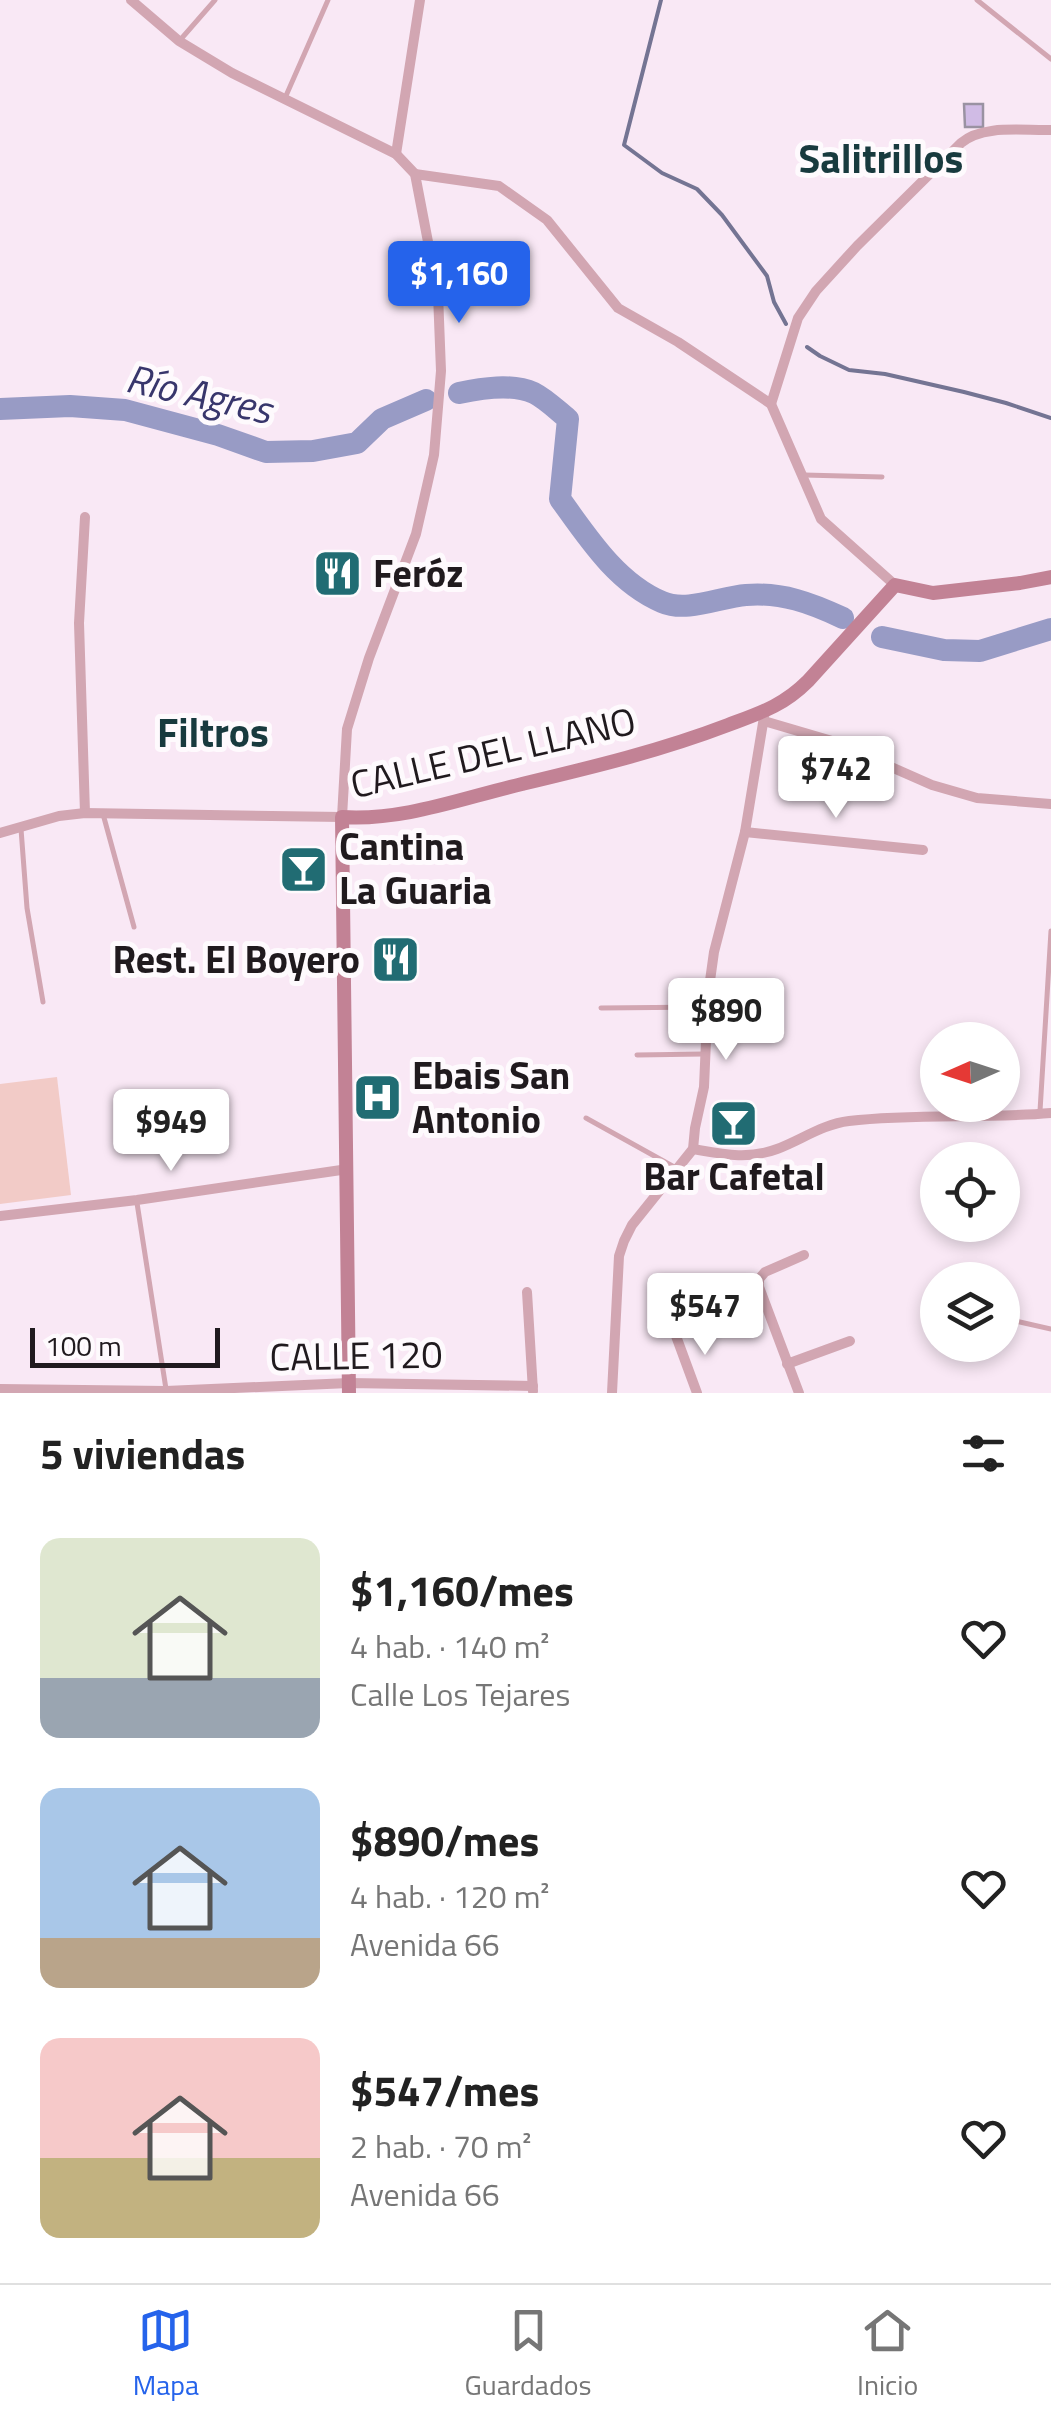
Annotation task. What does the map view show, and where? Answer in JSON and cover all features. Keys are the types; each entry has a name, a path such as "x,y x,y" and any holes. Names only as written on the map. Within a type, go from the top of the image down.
{"main road":[{"path":"896,585 933,593 1051,577"},
{"name":"CALLE DEL LLANO","path":"349,1388 342,817 371,819 417,812 611,764 764,716 792,697 896,585"}],"street":[{"path":"0,832 85,813 342,817 348,729 369,658 416,534 434,455 441,371 438,294 415,174 396,154 232,74 178,41 131,0"},
{"path":"396,154 420,0"},
{"path":"771,404 798,318 816,291 968,136 1051,130"},
{"path":"415,174 498,186 547,220 618,308 678,342 771,404 821,519 896,585"},
{"path":"85,517 80,623 85,813"},
{"path":"612,1393 624,1242 632,1225 693,1149 714,952 746,832 764,716 932,785 977,798 1051,804"},
{"path":"746,832 924,850"},
{"path":"693,1149 738,1157 761,1154 844,1121 1045,1114"},
{"path":"0,1216 348,1169"},
{"path":"799,1393 759,1278 804,1255"},
{"path":"527,1292 533,1390"},
{"path":"676,1336 697,1393"},
{"path":"787,1364 850,1341"},
{"name":"CALLE 120","path":"0,1389 533,1390"}],"lane":[{"path":"178,41 215,0"},
{"path":"284,98 328,0"},
{"path":"976,0 1051,59"},
{"path":"801,475 882,477"},
{"path":"104,814 134,927"},
{"path":"21,826 27,908 42,1002"},
{"path":"1045,1114 1051,931"},
{"path":"602,1008 707,1007"},
{"path":"637,1055 706,1054"},
{"path":"586,1118 679,1170"},
{"path":"137,1200 166,1392"},
{"path":"1020,1322 1051,1329"}],"shaded area":[{"path":"57,1077 71,1195 0,1204 0,1084"}],"building":[{"path":"964,104 983,104 983,127 965,127"}],"waterway":[{"path":"661,0 624,145 662,173 697,189 722,215 767,276 774,302 786,324"},
{"path":"807,347 849,370 964,392 1051,418"},
{"name":"Río Agres","path":"459,393 497,387 525,390 543,398 568,419 560,499 605,558 646,594 682,606 746,595 772,595 808,603 843,618"},
{"name":"Río Agres","path":"0,409 70,406 125,410 266,452 313,451 357,443 382,419 426,400"},
{"name":"Río Agres","path":"882,637 944,650 980,651 1051,629"}],"place":[{"name":"Feróz","path":"338,574"},
{"name":"Cantina La Guaria","path":"304,869"},
{"name":"Rest. El Boyero","path":"395,960"},
{"name":"Ebais San Antonio","path":"377,1098"},
{"name":"Bar Cafetal","path":"734,1123"}],"district":[{"name":"Salitrillos","path":"881,159"},
{"name":"Filtros","path":"213,733"}]}
